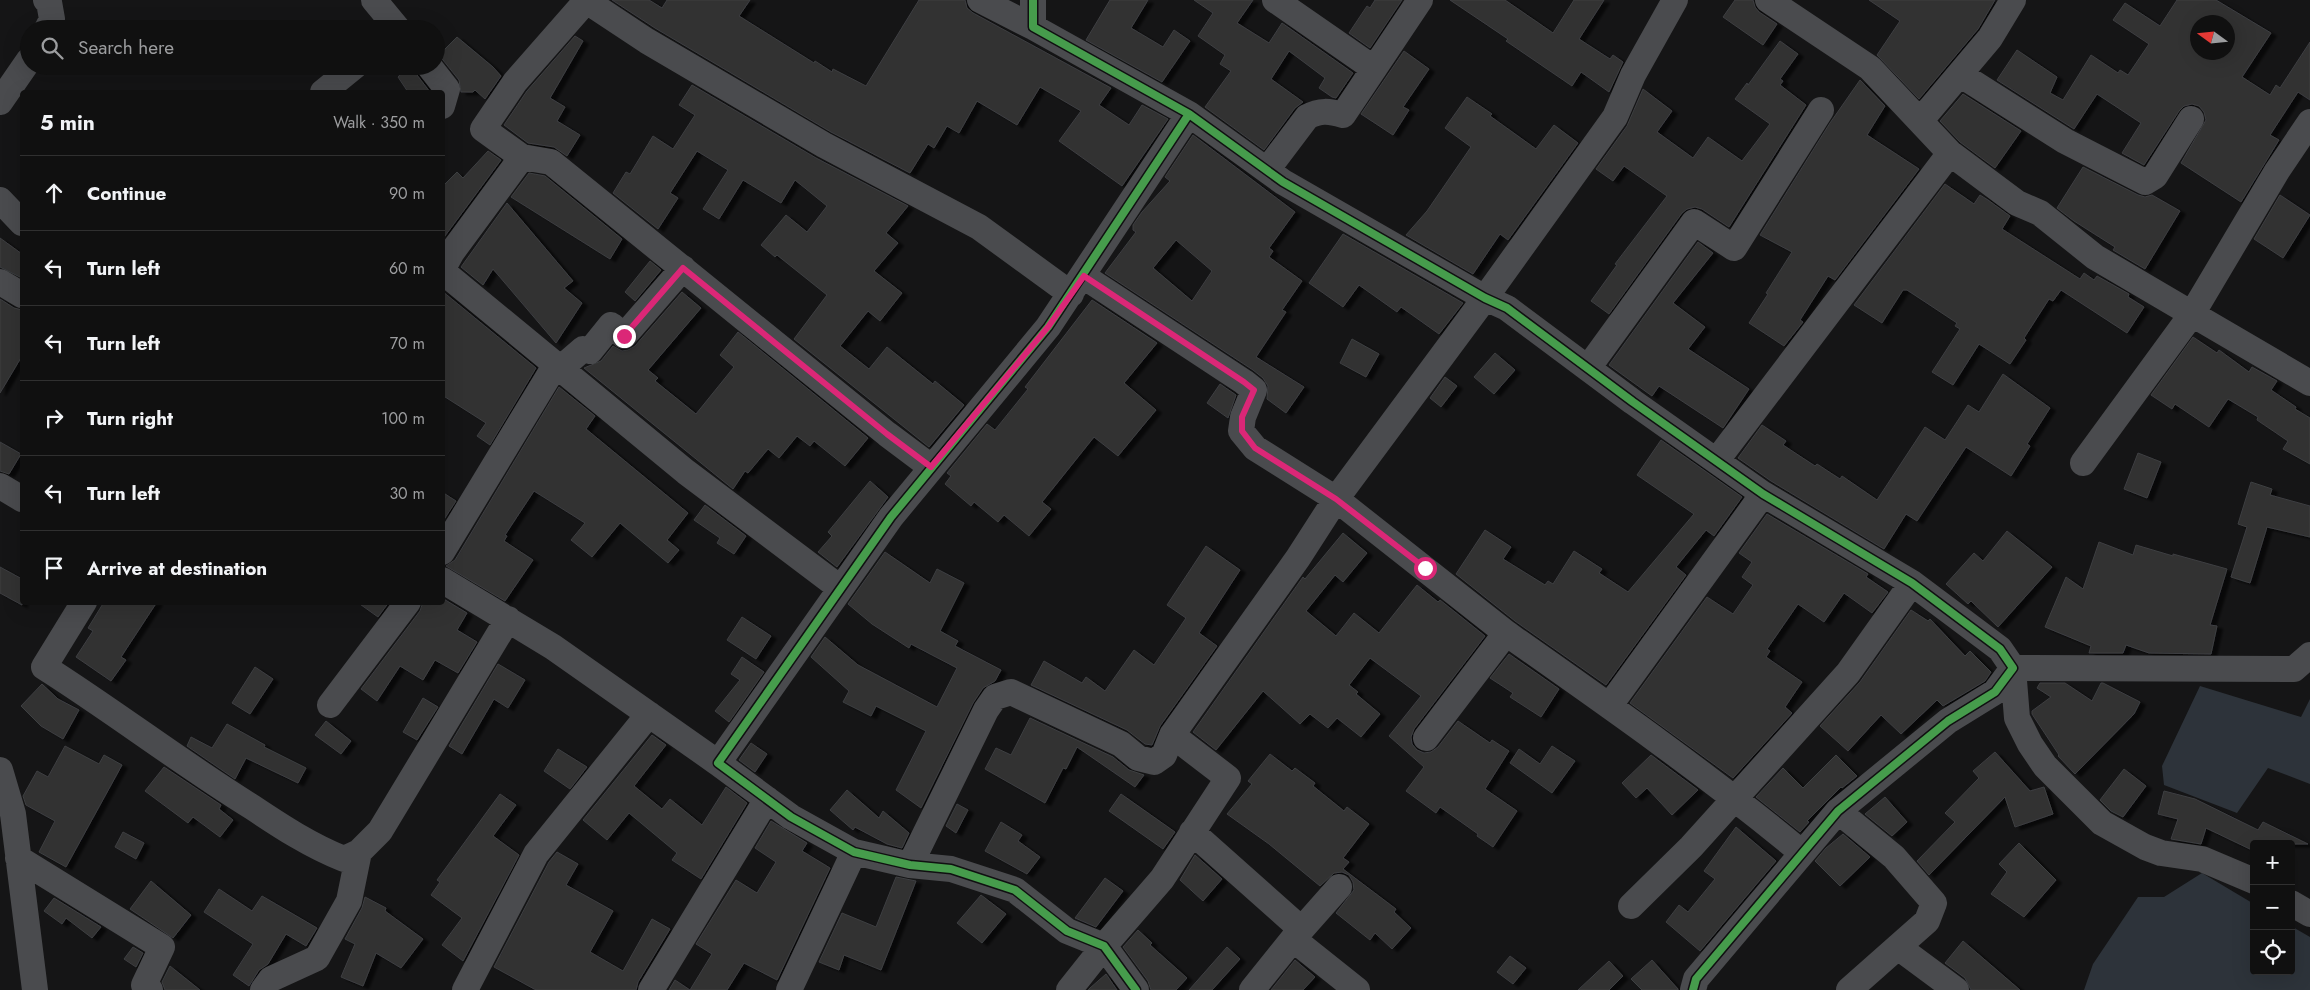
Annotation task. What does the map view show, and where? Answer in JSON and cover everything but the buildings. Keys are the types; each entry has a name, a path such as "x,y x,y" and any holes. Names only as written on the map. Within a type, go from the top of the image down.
{"street":[{"path":"46,0 49,2 52,20"},
{"path":"374,0 391,20"},
{"path":"980,0 1033,27 1146,92 1189,114 1283,182 1485,298 1508,308 1763,494 1912,583 2000,649 2013,668 2017,718 2030,744 2045,766 2102,822 2145,847 2161,853 2202,859 2250,879"},
{"path":"1033,0 1033,27"},
{"path":"1275,0 1373,68"},
{"path":"1267,170 1307,117 1326,111 1343,115 1420,0"},
{"path":"910,865 962,763 986,710 995,697 1011,692 1122,744 1138,758 1154,762 1164,755 1172,735 1298,558 1336,499 1485,298 1615,116 1633,75 1675,0"},
{"path":"1768,0 1870,68 1950,153 2017,203 2040,213 2095,258 2310,383"},
{"path":"1920,121 1961,75 1990,38 2013,0"},
{"path":"931,467 887,434 551,162 522,157 483,129 516,82 586,1 646,41 824,145 979,227 1254,390 1242,417 1242,431 1255,448 1336,499 1506,633 1610,705 1736,798 1801,852"},
{"path":"0,102 20,73"},
{"path":"325,90 344,75"},
{"path":"436,75 447,89 445,96"},
{"path":"1961,75 2065,141 2145,182 2155,176 2191,119"},
{"path":"1588,368 1694,222 1734,248 1821,110"},
{"path":"718,763 891,516 1048,327 1078,285 1189,114"},
{"path":"2083,463 2192,314 2277,171 2310,122"},
{"path":"1717,460 1950,153"},
{"path":"445,265 452,252 522,157"},
{"path":"0,200 20,221"},
{"path":"445,547 559,366 583,349 590,351 611,325 624,336 683,268"},
{"path":"445,272 686,472 840,588"},
{"path":"0,282 20,294"},
{"path":"0,486 20,498"},
{"path":"1610,705 1763,494"},
{"path":"445,582 553,646 791,817 854,852 910,865 951,869 1015,890 1068,931 1104,946 1136,990"},
{"path":"1631,906 1691,847 1848,673 1912,583"},
{"path":"82,605 44,667 88,695 191,769 316,848 344,859 359,852 380,831 508,619"},
{"path":"330,705 406,605"},
{"path":"1426,738 1506,633"},
{"path":"2013,668 2294,669 2310,655"},
{"path":"1693,990 1696,979 1801,852 1838,811 1948,721 1995,692 2013,668"},
{"path":"465,990 536,854 649,714"},
{"path":"1069,990 1162,879 1228,778 1172,735"},
{"path":"0,770 12,814 35,990"},
{"path":"650,990 767,799"},
{"path":"1838,811 1894,857 1934,903 1927,921 1849,990"},
{"path":"1192,832 1357,990"},
{"path":"263,990 271,979 317,958 349,901 359,852"},
{"path":"789,990 854,852"},
{"path":"18,858 162,947 144,985 150,990"},
{"path":"1252,990 1297,934 1339,887"},
{"path":"2295,905 2310,914"},
{"path":"1898,947 1956,990"}],"shaded area":[{"path":"2200,686 2301,717 2310,699 2310,784 2268,768 2237,813 2164,785 2162,766"},
{"path":"2202,873 2250,902 2250,975 2295,975 2295,928 2310,937 2310,990 2084,990 2093,964 2138,897 2164,897"}],"cycle path":[{"path":"1033,0 1033,27 1189,114 1048,327 891,517 718,763 791,817 854,852 910,865 951,869 1015,890 1067,931 1104,946 1136,990"},
{"path":"1189,114 1283,182 1485,298 1507,308 1633,402 1763,494 1912,583 2000,649 2013,668 1995,692 1948,721 1838,811 1696,979 1693,990"}],"route":[{"path":"624,336 683,268 887,434 931,467 1048,327 1084,276 1254,390 1242,417 1242,431 1255,448 1336,499 1425,568"}]}
